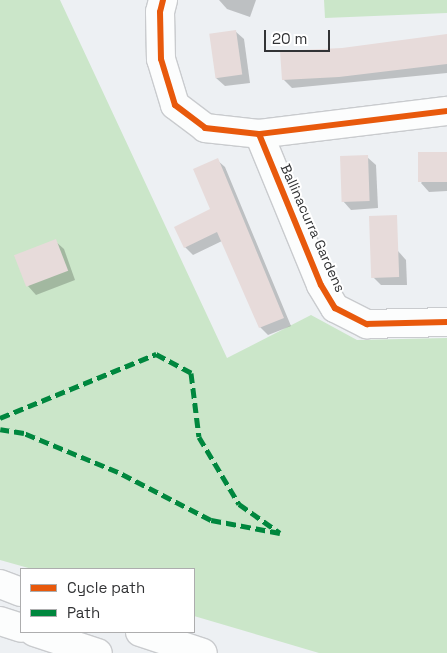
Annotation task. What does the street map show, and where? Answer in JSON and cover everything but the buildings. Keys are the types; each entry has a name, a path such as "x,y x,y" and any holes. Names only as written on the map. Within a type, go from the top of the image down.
{"main road":[{"path":"163,0 160,12 161,59 175,105 205,128 259,134 347,121 447,111"},
{"name":"Ballinacurra Gardens","path":"259,134 321,285 335,308 366,324 447,322"},
{"path":"0,584 20,592"},
{"path":"0,621 20,628"},
{"path":"37,633 98,653"},
{"path":"143,633 203,653"}],"green space":[{"path":"0,0 60,0 227,358 311,315 357,340 447,338 447,653 319,653 195,616 195,568 28,568 0,560"},
{"path":"324,0 447,0 447,13 325,18"}],"marked path":[{"path":"0,418 156,354 191,373 199,437 239,504 280,533 211,520 118,472 24,433 0,429"}],"cycle path":[{"path":"163,0 160,12 161,59 175,105 205,128 259,134 447,111"},
{"path":"259,134 321,285 335,308 367,324 447,322"}]}
